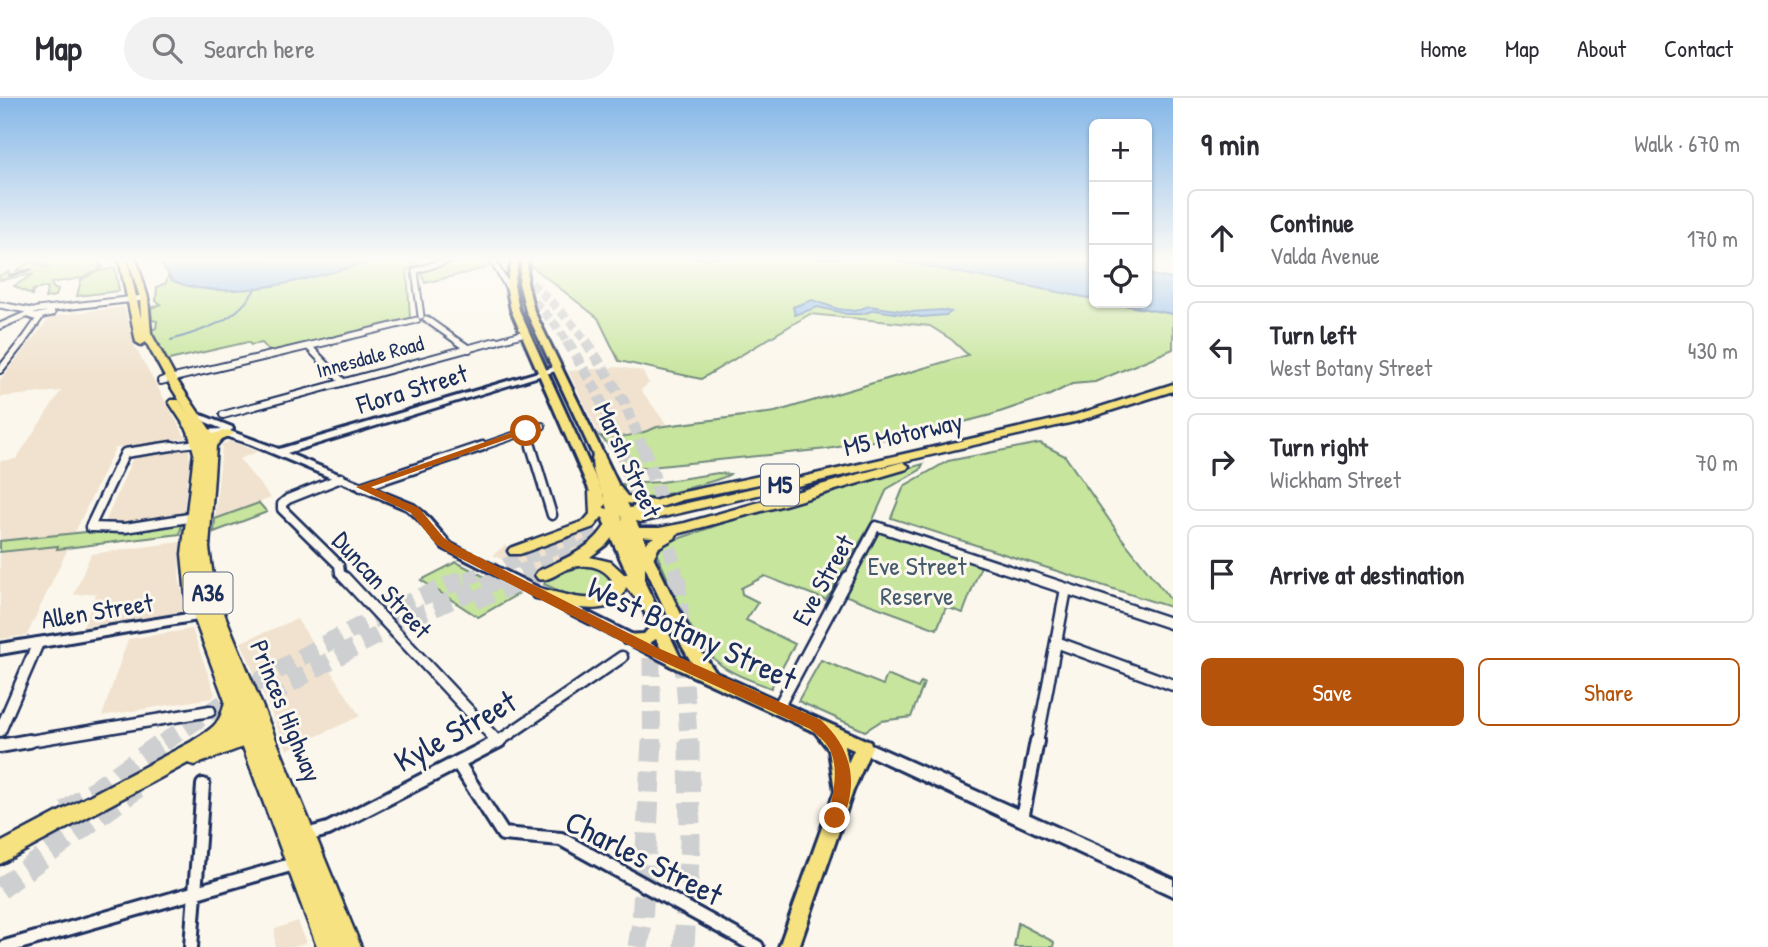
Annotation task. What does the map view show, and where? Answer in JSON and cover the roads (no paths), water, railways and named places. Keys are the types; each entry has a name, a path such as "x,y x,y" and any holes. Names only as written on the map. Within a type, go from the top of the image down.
{"highway":[{"path":"130,298 143,347 201,434 228,434"},
{"path":"145,299 146,333 166,380"},
{"name":"M5 Motorway","path":"1072,423 1173,387"},
{"name":"M5 Motorway","path":"623,525 1072,423 1173,395"},
{"name":"Princes Highway","path":"201,434 199,516 207,590 349,947"},
{"path":"598,454 597,473 623,525 638,563 637,582"},
{"path":"543,575 581,556 623,525 637,509 661,501 743,483 922,456"},
{"path":"569,532 623,525 659,532 694,525 844,485 922,456"},
{"path":"606,491 634,502 661,501"},
{"path":"515,551 589,524 595,518 606,491"},
{"name":"Princes Highway","path":"199,516 190,573 200,616 329,947"},
{"path":"623,525 645,552 653,544 694,525"},
{"path":"581,556 600,555 616,561 644,598"},
{"path":"539,593 582,604 594,604 609,600 619,589 619,577 608,566 589,561 565,565"},
{"path":"0,855 198,748 225,727 234,713 231,695"},
{"path":"152,775 248,738 260,739 268,744"}],"main road":[{"name":"Marsh Street","path":"513,298 542,372 597,473"},
{"name":"Marsh Street","path":"526,299 598,454"},
{"path":"525,333 531,330 525,306 526,299"},
{"name":"Flora Street","path":"279,452 558,369"},
{"path":"201,434 253,442"},
{"name":"West Botany Street","path":"228,434 279,452 410,508 421,515 447,546 629,639 1173,888"},
{"name":"Marsh Street","path":"645,552 690,646 710,677"},
{"path":"637,582 674,661"},
{"name":"Allen Street","path":"0,649 200,616"},
{"path":"629,639 648,639 659,626"},
{"path":"816,724 837,747 844,791"},
{"path":"789,947 844,791 864,747"}],"street":[{"path":"419,298 422,318"},
{"path":"0,305 30,313 44,313 145,299"},
{"path":"0,326 30,313"},
{"path":"0,370 44,313"},
{"path":"166,380 422,318 469,349"},
{"name":"Innesdale Road","path":"223,415 525,333"},
{"path":"309,347 343,382"},
{"path":"361,487 542,426"},
{"path":"526,431 552,515"},
{"path":"199,516 118,528 90,527 125,453 201,434"},
{"name":"Duncan Street","path":"341,478 285,500 282,509 339,565 340,573 498,742"},
{"name":"Eve Street","path":"778,708 876,526 1173,624"},
{"path":"1022,819 1066,589"},
{"path":"1056,642 1173,685"},
{"path":"0,731 38,643"},
{"name":"Kyle Street","path":"305,835 339,823 498,742 622,657"},
{"path":"0,746 210,711"},
{"name":"Charles Street","path":"458,763 503,834 549,835 561,839 757,947"},
{"path":"191,947 203,785"},
{"path":"5,947 194,890 297,863 305,864 321,877"}],"water":[{"path":"1152,298 1173,298 1173,314 1140,308 1152,308"},
{"path":"812,300 838,309 855,311 869,306 911,312 951,312 946,315 922,317 875,310 862,314 847,314 818,307 795,315 793,307"}],"waterway":[{"path":"171,340 220,322 231,316 249,298"}],"tunnel":[{"path":"531,298 568,343"},
{"path":"547,298 587,343"},
{"path":"567,341 597,392 620,448"},
{"path":"586,341 624,402 643,448"},
{"path":"620,446 645,526"},
{"path":"643,446 658,492 677,579"},
{"path":"465,579 620,525"},
{"path":"624,533 645,526"},
{"path":"645,526 651,579"},
{"path":"503,578 601,541"},
{"path":"532,579 543,575"},
{"path":"163,743 236,695 312,651 389,612 469,577"},
{"path":"475,600 537,577"},
{"path":"651,577 652,741"},
{"path":"677,577 689,743"},
{"path":"245,712 307,673 372,638 503,578"},
{"path":"66,811 165,741"},
{"path":"638,947 642,923 652,741"},
{"path":"684,947 690,842 689,741"},
{"path":"0,889 137,788"}],"park label":[{"name":"Eve Street Reserve","path":"917,581"}]}
